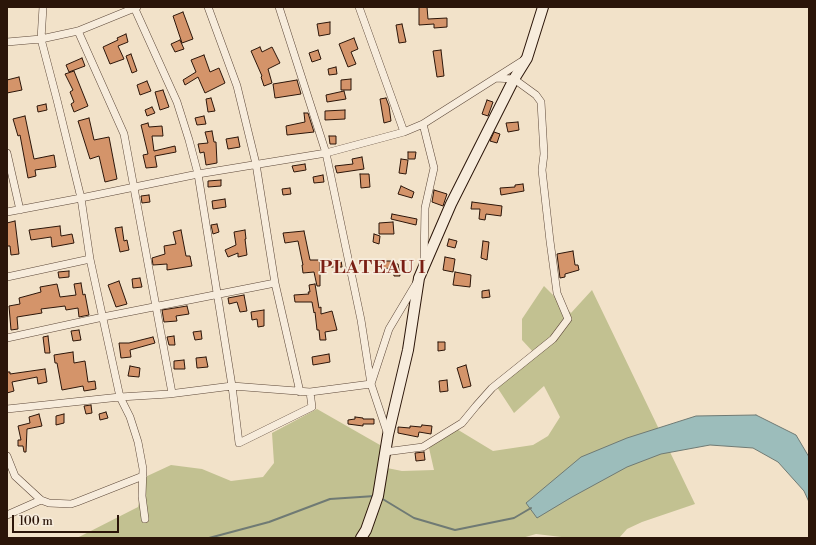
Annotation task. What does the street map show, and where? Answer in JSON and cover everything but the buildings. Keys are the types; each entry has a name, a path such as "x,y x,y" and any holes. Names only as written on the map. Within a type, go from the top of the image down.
{"street":[{"path":"43,7 40,39 57,100 80,198 90,259 120,397 130,417 138,442 143,469 142,496 144,519"},
{"path":"7,42 40,39 78,31 135,7 177,102 198,174 232,386 239,443 312,407 310,392"},
{"path":"208,7 237,86 256,164 275,283 300,392"},
{"path":"279,7 326,153 361,320 371,384 388,435"},
{"path":"359,7 404,132"},
{"path":"371,384 389,329 419,278 452,204 514,79 527,58 543,7"},
{"path":"78,31 124,134 172,393"},
{"path":"7,212 198,174 326,153 404,132 423,124 527,58"},
{"path":"385,452 423,447 462,423 492,388 553,339 568,319 557,293 550,242 542,170 544,154 541,102 536,95 514,79 496,78"},
{"path":"423,124 434,168 425,208 424,266"},
{"path":"7,153 20,210"},
{"path":"7,277 90,259"},
{"path":"362,538 378,496 388,435 408,350 419,278"},
{"path":"7,338 103,317 156,308 275,283"},
{"path":"7,409 232,386 310,392 371,384"},
{"path":"7,456 11,477 41,500 49,503 71,504 90,498 143,476"},
{"path":"7,516 41,500"}],"shaded area":[{"path":"544,286 571,313 592,290 695,504 642,522 627,529 619,538 570,538 536,534 522,538 77,538 138,507 143,478 171,465 202,469 231,481 263,477 274,463 272,433 317,409 380,445 387,468 402,471 434,470 429,448 455,428 493,451 533,445 548,436 560,417 544,386 514,413 495,384 535,354 522,340 522,319"}],"water":[{"path":"756,415 796,435 809,457 809,502 804,491 778,462 753,448 710,445 661,454 627,467 537,518 526,503 581,457 627,438 696,416"}],"waterway":[{"path":"209,538 269,522 330,499 375,496"},
{"path":"381,498 414,518 455,530 514,518 531,508"}],"district":[{"name":"PLATEAU I","path":"373,269"}]}
